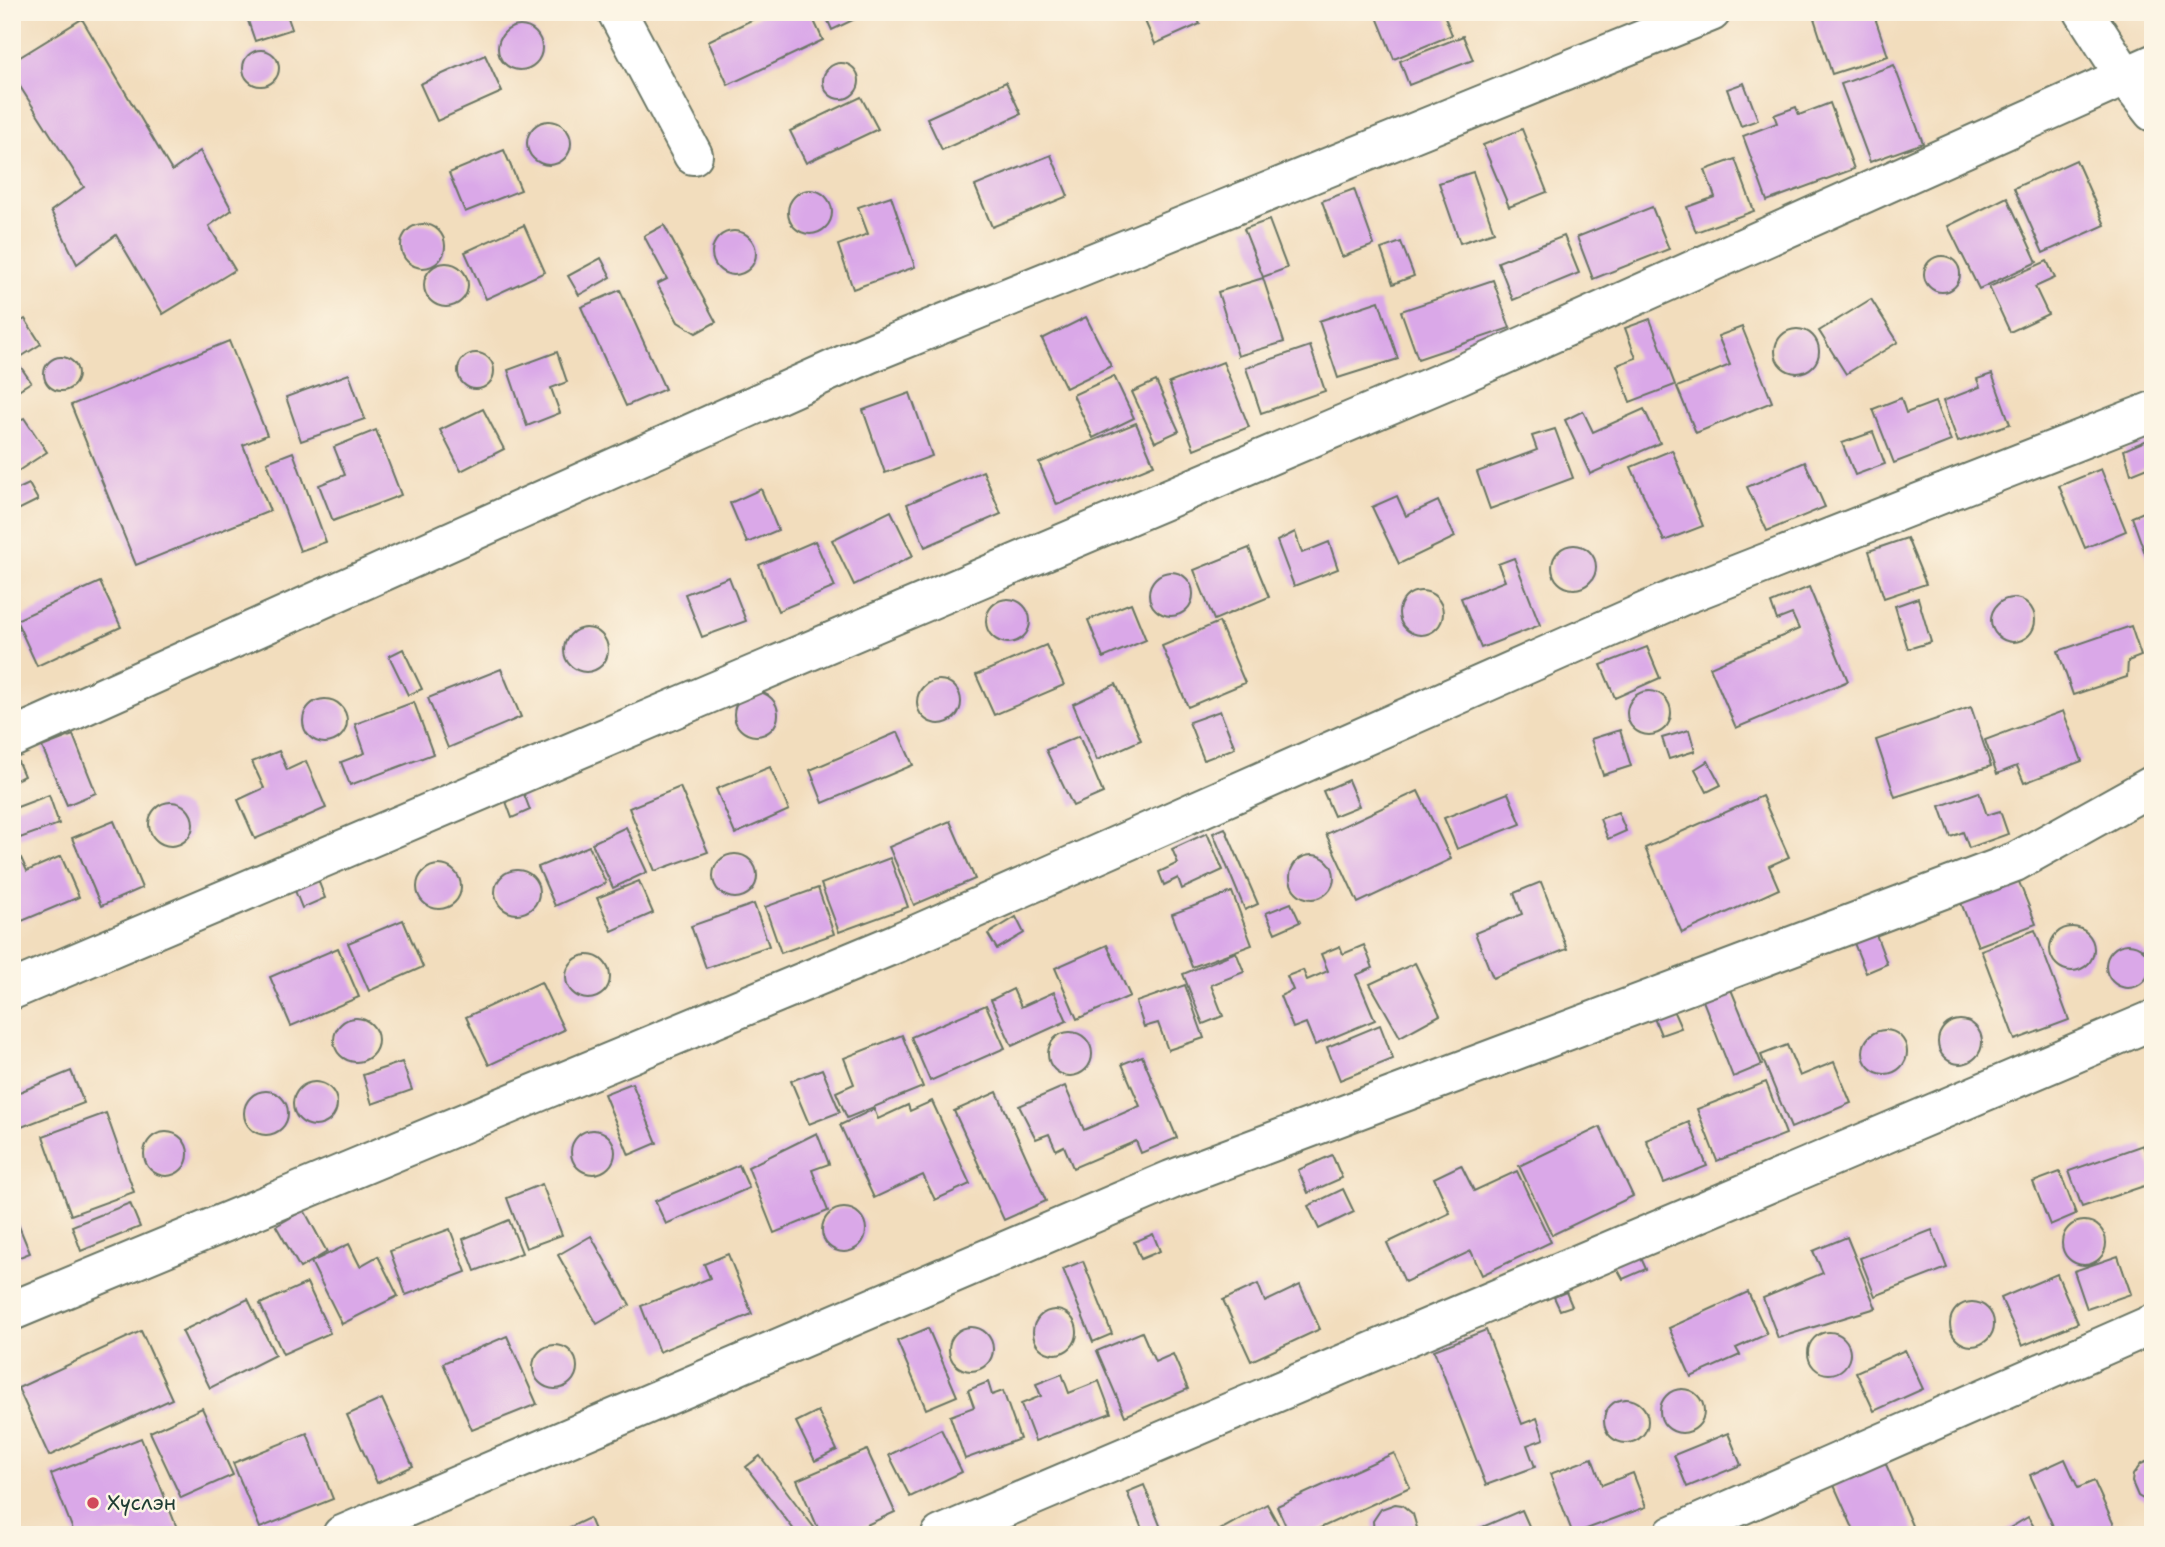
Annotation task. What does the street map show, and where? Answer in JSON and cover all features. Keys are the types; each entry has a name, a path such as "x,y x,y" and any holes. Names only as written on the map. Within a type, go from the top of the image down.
{"street":[{"path":"617,12 693,155"},
{"path":"12,738 869,354 1711,12"},
{"path":"2084,12 2139,70 2153,112"},
{"path":"12,989 1459,375 2139,70"},
{"path":"12,1311 897,943 1679,597 2153,411"},
{"path":"342,1535 1171,1180 2015,862 2153,785"},
{"path":"942,1535 2153,1020"},
{"path":"1673,1535 2153,1324"}],"building":[{"path":"245,12 286,12 292,29 255,41"},
{"path":"768,12 810,12 823,40 728,85 708,41"},
{"path":"824,12 852,12 855,19 832,30"},
{"path":"887,12 906,12 890,19"},
{"path":"1141,12 1194,12 1200,24 1155,44"},
{"path":"1375,12 1443,12 1452,35 1394,59"},
{"path":"1812,12 1873,12 1888,56 1832,74"},
{"path":"82,19 172,171 200,151 232,210 209,226 235,270 163,314 116,235 77,264 51,211 84,187 12,74 12,62"},
{"path":"520,26 536,32 542,48 536,64 520,70 504,64 498,48 504,32"},
{"path":"1463,36 1473,60 1409,85 1400,61"},
{"path":"261,50 274,55 279,68 274,81 261,86 248,81 243,68 248,55"},
{"path":"485,55 502,92 437,121 420,84"},
{"path":"841,63 854,68 859,81 854,94 841,99 828,94 823,81 828,68"},
{"path":"1894,65 1923,143 1870,162 1841,84"},
{"path":"1006,82 1021,114 942,150 927,118"},
{"path":"1744,83 1758,120 1741,126 1727,89"},
{"path":"861,97 878,129 806,163 790,131"},
{"path":"1830,103 1854,169 1767,201 1743,136 1777,123 1774,115 1796,107 1799,115"},
{"path":"549,121 564,128 571,143 564,158 549,165 534,158 527,143 534,128"},
{"path":"1522,129 1547,192 1509,207 1483,145"},
{"path":"504,150 521,190 465,212 449,173"},
{"path":"1051,155 1068,196 992,227 975,186"},
{"path":"1735,159 1754,211 1696,232 1687,207 1715,197 1705,170"},
{"path":"2076,160 2105,225 2043,253 2014,188"},
{"path":"1473,172 1494,232 1460,243 1439,183"},
{"path":"1354,189 1374,245 1342,257 1322,201"},
{"path":"810,190 826,196 832,212 826,228 810,234 794,228 788,212 794,196"},
{"path":"891,196 915,267 853,289 838,245 868,234 858,207"},
{"path":"2007,197 2037,262 1979,289 1948,226"},
{"path":"1652,207 1669,249 1593,279 1577,237"},
{"path":"1269,220 1287,268 1263,277 1244,229"},
{"path":"423,224 439,230 445,246 439,262 423,268 407,262 401,246 407,230"},
{"path":"524,225 545,272 486,299 465,252"},
{"path":"664,225 716,322 696,333 678,322 657,284 667,279 644,236"},
{"path":"734,231 749,238 756,253 749,268 734,275 719,268 712,253 719,238"},
{"path":"1564,236 1579,273 1513,300 1498,262"},
{"path":"1401,242 1414,276 1393,284 1381,249"},
{"path":"1942,256 1955,261 1960,274 1955,287 1942,292 1929,287 1924,274 1929,261"},
{"path":"601,258 611,277 579,295 568,276"},
{"path":"2047,261 2055,278 2035,287 2048,314 2010,332 1989,287"},
{"path":"446,263 461,270 468,285 461,300 446,307 431,300 424,285 431,270"},
{"path":"1263,278 1284,342 1238,356 1218,292"},
{"path":"1493,280 1510,328 1418,359 1401,311"},
{"path":"620,290 665,389 626,406 581,307"},
{"path":"1871,299 1898,342 1846,374 1819,331"},
{"path":"1379,301 1398,359 1338,378 1319,321"},
{"path":"1086,317 1111,366 1066,388 1042,339"},
{"path":"25,319 41,344 16,360 31,382 12,394 12,327"},
{"path":"1650,319 1675,385 1630,402 1617,365 1636,358 1625,328"},
{"path":"1742,327 1772,402 1696,433 1677,387 1730,365 1718,336"},
{"path":"1797,329 1813,335 1819,351 1813,367 1797,373 1781,367 1775,351 1781,335"},
{"path":"229,341 267,435 243,445 270,511 136,565 71,405"},
{"path":"1310,346 1325,391 1261,413 1246,368"},
{"path":"557,352 567,382 551,388 560,413 527,426 508,370"},
{"path":"476,353 489,358 494,371 489,384 476,389 463,384 458,371 463,358"},
{"path":"61,357 73,362 78,374 73,386 61,391 49,386 44,374 49,362"},
{"path":"1223,362 1249,427 1194,449 1169,383"},
{"path":"349,374 365,419 301,441 286,397"},
{"path":"1992,374 2010,424 1958,442 1943,401 1980,387 1977,379"},
{"path":"1114,376 1134,418 1093,438 1073,395"},
{"path":"1156,381 1179,431 1155,442 1132,392"},
{"path":"910,393 932,456 885,473 863,410"},
{"path":"1901,398 1906,413 1935,402 1951,441 1894,463 1873,409"},
{"path":"483,409 504,449 461,471 440,430"},
{"path":"1644,409 1660,443 1590,474 1565,420 1583,411 1593,432"},
{"path":"24,418 47,452 12,475 12,425"},
{"path":"1136,423 1154,465 1057,505 1039,463"},
{"path":"1555,429 1573,478 1490,509 1477,472 1537,450 1532,436"},
{"path":"376,430 401,495 333,521 319,485 345,475 334,447"},
{"path":"1873,432 1885,464 1855,475 1842,443"},
{"path":"2152,438 2153,465 2131,474 2124,450"},
{"path":"1672,450 1703,526 1664,541 1631,467"},
{"path":"293,452 326,542 300,551 267,462"},
{"path":"1805,462 1825,507 1767,531 1747,487"},
{"path":"2101,469 2126,531 2085,548 2059,486"},
{"path":"983,471 1001,514 925,547 907,504"},
{"path":"29,484 38,500 12,513 12,492"},
{"path":"761,489 778,530 747,543 730,503"},
{"path":"1397,496 1406,516 1438,501 1455,537 1399,564 1372,507"},
{"path":"2153,508 2153,573 2152,573 2132,517"},
{"path":"891,511 913,556 854,585 832,540"},
{"path":"1295,532 1302,553 1329,542 1338,569 1294,586 1277,541"},
{"path":"1907,538 1926,584 1884,598 1869,551"},
{"path":"815,541 835,587 778,611 759,565"},
{"path":"1574,545 1589,552 1596,567 1589,582 1574,589 1559,582 1552,567 1559,552"},
{"path":"1249,548 1269,597 1214,620 1194,570"},
{"path":"1514,558 1540,625 1481,648 1461,598 1505,581 1498,564"},
{"path":"1171,572 1187,578 1193,594 1187,610 1171,616 1155,610 1149,594 1155,578"},
{"path":"729,577 746,621 702,637 685,594"},
{"path":"100,582 121,627 37,666 16,620"},
{"path":"1809,587 1848,681 1736,728 1710,667 1799,629 1792,614 1777,620 1771,603"},
{"path":"1421,591 1436,598 1443,613 1436,628 1421,635 1406,628 1399,613 1406,598"},
{"path":"1918,598 1931,642 1908,649 1895,606"},
{"path":"2013,598 2029,604 2035,620 2029,636 2013,642 1997,636 1991,620 1997,604"},
{"path":"1008,599 1024,605 1030,621 1024,637 1008,643 992,637 986,621 992,605"},
{"path":"1131,603 1146,640 1103,658 1088,620"},
{"path":"1219,622 1245,683 1188,707 1162,646"},
{"path":"2131,626 2141,656 2128,661 2127,677 2073,695 2058,651"},
{"path":"586,628 602,634 608,650 602,666 586,672 570,666 564,650 570,634"},
{"path":"1046,645 1064,685 994,715 976,675"},
{"path":"1647,647 1660,678 1615,698 1601,665"},
{"path":"403,649 422,689 408,695 389,656"},
{"path":"501,669 521,717 448,748 428,698"},
{"path":"939,680 955,686 961,702 955,718 939,724 923,718 917,702 923,686"},
{"path":"1116,684 1141,740 1097,760 1073,704"},
{"path":"1649,691 1664,698 1671,713 1664,728 1649,735 1634,728 1627,713 1634,698"},
{"path":"756,692 771,699 778,714 771,729 756,736 741,729 734,714 741,699"},
{"path":"325,699 340,706 347,721 340,736 325,743 310,736 303,721 310,706"},
{"path":"414,702 433,754 350,785 341,762 365,753 355,724"},
{"path":"1971,707 1991,766 1895,797 1876,740"},
{"path":"1220,711 1235,748 1204,760 1189,722"},
{"path":"2063,711 2082,761 2024,783 2017,766 1997,774 1985,740"},
{"path":"1620,730 1631,766 1603,775 1591,739"},
{"path":"1689,730 1695,751 1669,759 1662,738"},
{"path":"898,732 913,765 823,803 810,770"},
{"path":"73,735 96,793 67,805 42,747"},
{"path":"1079,736 1103,793 1073,806 1046,750"},
{"path":"279,751 287,770 306,761 326,808 255,839 238,800 264,788 252,762"},
{"path":"1708,761 1721,785 1707,792 1695,769"},
{"path":"18,762 24,776 12,782 12,764"},
{"path":"770,767 789,810 735,834 716,789"},
{"path":"1348,780 1359,806 1334,816 1323,791"},
{"path":"680,787 708,852 655,871 629,808"},
{"path":"522,789 530,810 512,818 504,796"},
{"path":"1418,791 1451,859 1358,903 1326,834"},
{"path":"1979,792 1987,815 2000,811 2008,834 1969,848 1963,832 1951,837 1940,806"},
{"path":"1508,793 1521,824 1457,849 1444,818"},
{"path":"49,795 59,824 20,838 12,809"},
{"path":"1762,796 1789,857 1769,866 1779,889 1682,933 1645,848"},
{"path":"171,802 186,809 193,824 186,839 171,846 156,839 149,824 156,809"},
{"path":"1618,812 1626,831 1608,839 1600,819"},
{"path":"114,821 142,888 101,906 72,838"},
{"path":"950,821 975,879 914,905 889,847"},
{"path":"626,827 647,872 613,888 592,843"},
{"path":"1225,828 1258,904 1245,910 1213,833"},
{"path":"1207,833 1223,870 1182,889 1178,878 1164,885 1159,872 1178,863 1172,849"},
{"path":"589,846 606,883 555,906 538,867"},
{"path":"735,854 750,861 757,876 750,891 735,898 720,891 713,876 720,861"},
{"path":"1312,855 1327,862 1334,877 1327,892 1312,899 1297,892 1290,877 1297,862"},
{"path":"61,856 79,897 22,921 12,899 12,861 21,858 27,871"},
{"path":"890,858 908,907 839,932 821,884"},
{"path":"439,865 454,872 461,887 454,902 439,909 424,902 417,887 424,872"},
{"path":"517,870 533,876 539,892 533,908 517,914 501,908 495,892 501,876"},
{"path":"315,872 325,898 302,908 292,883"},
{"path":"2015,872 2036,924 1978,946 1958,895"},
{"path":"639,881 653,913 612,931 597,898"},
{"path":"1541,882 1567,949 1493,978 1475,933 1522,914 1514,893"},
{"path":"818,888 834,934 781,953 765,907"},
{"path":"1232,892 1252,945 1192,967 1172,914"},
{"path":"1291,903 1300,922 1275,933 1266,913"},
{"path":"754,904 769,946 706,968 691,926"},
{"path":"1016,917 1024,933 997,949 988,934"},
{"path":"403,920 423,967 369,991 348,943"},
{"path":"2072,927 2088,933 2094,949 2088,965 2072,971 2056,965 2050,949 2056,933"},
{"path":"1874,929 1887,964 1866,973 1852,938"},
{"path":"2035,930 2069,1020 2015,1040 1981,950"},
{"path":"2128,944 2143,951 2150,966 2143,981 2128,988 2113,981 2106,966 2113,951"},
{"path":"1107,945 1130,996 1077,1019 1055,968"},
{"path":"1364,945 1373,968 1356,975 1375,1020 1315,1045 1306,1023 1293,1028 1280,996 1293,990 1287,976 1303,970 1307,980 1328,971 1321,954 1340,946 1343,954"},
{"path":"338,948 359,997 291,1026 270,977"},
{"path":"1236,952 1244,972 1211,985 1223,1016 1203,1024 1183,974"},
{"path":"588,955 603,962 610,977 603,992 588,999 573,992 566,977 573,962"},
{"path":"1415,963 1440,1015 1400,1037 1370,984"},
{"path":"541,982 564,1030 489,1065 466,1017"},
{"path":"1185,985 1204,1038 1168,1050 1158,1023 1144,1027 1136,1002"},
{"path":"1730,987 1762,1065 1733,1077 1702,998"},
{"path":"1013,989 1021,1007 1054,992 1067,1021 1012,1046 991,1000"},
{"path":"986,1005 1005,1048 930,1081 911,1037"},
{"path":"1673,1010 1681,1028 1661,1035 1654,1018"},
{"path":"356,1018 371,1025 378,1040 371,1055 356,1062 341,1055 334,1040 341,1025"},
{"path":"1960,1020 1975,1027 1982,1042 1975,1057 1960,1064 1945,1057 1938,1042 1945,1027"},
{"path":"1380,1025 1393,1059 1340,1080 1327,1047"},
{"path":"1885,1030 1900,1037 1907,1052 1900,1067 1885,1074 1870,1067 1863,1052 1870,1037"},
{"path":"1070,1032 1085,1039 1092,1054 1085,1069 1070,1076 1055,1069 1048,1054 1055,1039"},
{"path":"902,1035 923,1087 847,1118 836,1092 854,1084 844,1058"},
{"path":"1787,1045 1800,1076 1834,1062 1851,1103 1791,1128 1761,1055"},
{"path":"1142,1056 1177,1138 1141,1153 1136,1141 1073,1168 1064,1146 1056,1150 1049,1134 1036,1139 1019,1106 1065,1086 1084,1130 1140,1106 1122,1064"},
{"path":"402,1062 412,1090 372,1104 363,1075"},
{"path":"822,1069 840,1112 809,1124 791,1081"},
{"path":"71,1071 84,1103 19,1128 12,1112 12,1095"},
{"path":"315,1082 330,1089 337,1104 330,1119 315,1126 300,1119 293,1104 300,1089"},
{"path":"1766,1082 1786,1134 1717,1161 1697,1109"},
{"path":"632,1083 657,1143 629,1155 604,1094"},
{"path":"266,1091 281,1098 288,1113 281,1128 266,1135 251,1128 244,1113 251,1098"},
{"path":"997,1092 1046,1201 1004,1220 954,1111"},
{"path":"932,1101 970,1184 935,1200 923,1175 874,1198 840,1125 874,1109 878,1119 908,1105 910,1111"},
{"path":"106,1113 134,1192 71,1215 43,1136"},
{"path":"1689,1122 1707,1166 1664,1183 1646,1140"},
{"path":"1600,1127 1633,1196 1552,1235 1519,1166"},
{"path":"593,1130 609,1136 615,1152 609,1168 593,1174 577,1168 571,1152 577,1136"},
{"path":"166,1132 181,1139 188,1154 181,1169 166,1176 151,1169 144,1154 151,1139"},
{"path":"817,1133 829,1164 812,1170 828,1211 774,1233 748,1167"},
{"path":"2143,1145 2153,1174 2153,1183 2082,1207 2069,1171"},
{"path":"1332,1155 1342,1178 1308,1193 1298,1170"},
{"path":"739,1165 749,1188 666,1224 655,1201"},
{"path":"1461,1165 1474,1191 1517,1171 1551,1242 1482,1275 1471,1251 1405,1282 1387,1243 1450,1213 1434,1178"},
{"path":"2060,1172 2076,1214 2050,1225 2033,1182"},
{"path":"542,1184 562,1235 526,1248 507,1198"},
{"path":"1343,1189 1354,1212 1319,1229 1308,1206"},
{"path":"130,1203 140,1227 81,1251 72,1226"},
{"path":"844,1208 859,1215 866,1230 859,1245 844,1252 829,1245 822,1230 829,1215"},
{"path":"304,1210 327,1252 300,1268 276,1226"},
{"path":"12,1214 30,1253 12,1260"},
{"path":"509,1220 522,1253 475,1271 463,1239"},
{"path":"2084,1221 2099,1228 2106,1243 2099,1258 2084,1265 2069,1258 2062,1243 2069,1228"},
{"path":"450,1229 466,1272 406,1295 390,1251"},
{"path":"1932,1230 1947,1268 1875,1296 1860,1258"},
{"path":"1153,1234 1160,1251 1141,1259 1134,1242"},
{"path":"591,1236 630,1305 597,1324 558,1255"},
{"path":"1847,1237 1876,1308 1778,1338 1763,1298 1823,1273 1813,1251"},
{"path":"349,1244 360,1266 378,1256 398,1296 342,1324 311,1262"},
{"path":"1636,1247 1646,1269 1623,1279 1612,1259"},
{"path":"728,1254 752,1314 659,1352 641,1306 710,1278 704,1264"},
{"path":"2118,1256 2131,1294 2087,1309 2074,1271"},
{"path":"1083,1261 1112,1334 1093,1342 1063,1269"},
{"path":"2057,1274 2078,1323 2022,1346 2001,1298"},
{"path":"307,1283 330,1333 283,1354 260,1304"},
{"path":"1258,1284 1265,1302 1300,1285 1320,1329 1251,1361 1223,1300"},
{"path":"1566,1292 1572,1306 1560,1310 1554,1297"},
{"path":"1748,1292 1767,1334 1736,1348 1740,1355 1691,1377 1669,1328"},
{"path":"248,1299 275,1355 210,1388 182,1331"},
{"path":"1972,1302 1988,1308 1994,1324 1988,1340 1972,1346 1956,1340 1950,1324 1956,1308"},
{"path":"1055,1310 1070,1317 1077,1332 1070,1347 1055,1354 1040,1347 1033,1332 1040,1317"},
{"path":"971,1327 987,1333 993,1349 987,1365 971,1371 955,1365 949,1349 955,1333"},
{"path":"928,1328 957,1396 926,1409 897,1341"},
{"path":"1486,1330 1522,1424 1537,1418 1544,1439 1527,1445 1535,1467 1486,1485 1434,1350"},
{"path":"141,1331 172,1399 49,1456 18,1388"},
{"path":"1142,1332 1155,1362 1173,1354 1188,1389 1125,1416 1097,1351"},
{"path":"1829,1332 1844,1338 1850,1353 1844,1368 1829,1374 1814,1368 1808,1353 1814,1338"},
{"path":"507,1336 537,1404 472,1430 443,1363"},
{"path":"555,1345 571,1351 577,1367 571,1383 555,1389 539,1383 533,1367 539,1351"},
{"path":"1905,1350 1923,1389 1874,1411 1856,1372"},
{"path":"1062,1374 1069,1393 1099,1381 1111,1413 1035,1441 1021,1404 1041,1396 1036,1384"},
{"path":"988,1382 992,1395 1003,1391 1020,1439 965,1459 950,1416 974,1407 968,1390"},
{"path":"1682,1389 1697,1396 1704,1411 1697,1426 1682,1433 1667,1426 1660,1411 1667,1396"},
{"path":"382,1399 413,1466 377,1483 347,1415"},
{"path":"1626,1399 1641,1406 1648,1421 1641,1436 1626,1443 1611,1436 1604,1421 1611,1406"},
{"path":"202,1408 233,1475 181,1498 150,1432"},
{"path":"818,1411 837,1450 815,1461 796,1422"},
{"path":"941,1429 962,1472 910,1497 889,1455"},
{"path":"307,1433 333,1499 260,1528 233,1463"},
{"path":"1728,1433 1741,1465 1687,1487 1674,1455"},
{"path":"141,1438 179,1533 75,1535 51,1474"},
{"path":"867,1450 895,1512 845,1535 821,1535 797,1480"},
{"path":"1394,1453 1410,1487 1305,1535 1290,1535 1277,1506"},
{"path":"760,1456 816,1530 810,1535 798,1535 746,1467"},
{"path":"1592,1458 1602,1485 1633,1473 1646,1507 1573,1534 1550,1474"},
{"path":"2065,1459 2078,1488 2094,1481 2114,1525 2094,1535 2057,1535 2030,1475"},
{"path":"2153,1459 2153,1503 2150,1503 2138,1496 2132,1482 2133,1475 2141,1464"},
{"path":"1885,1462 1916,1535 1856,1535 1833,1483"},
{"path":"1144,1485 1161,1528 1144,1534 1127,1492"},
{"path":"1267,1504 1284,1535 1211,1535"},
{"path":"1395,1504 1402,1505 1413,1514 1416,1535 1374,1535 1373,1521 1381,1509"},
{"path":"1522,1510 1533,1535 1483,1535 1480,1528"},
{"path":"2028,1517 2039,1535 1998,1535"},
{"path":"589,1518 596,1535 569,1535 566,1529"}],"place":[{"name":"Хүслэн","path":"93,1503"}]}
